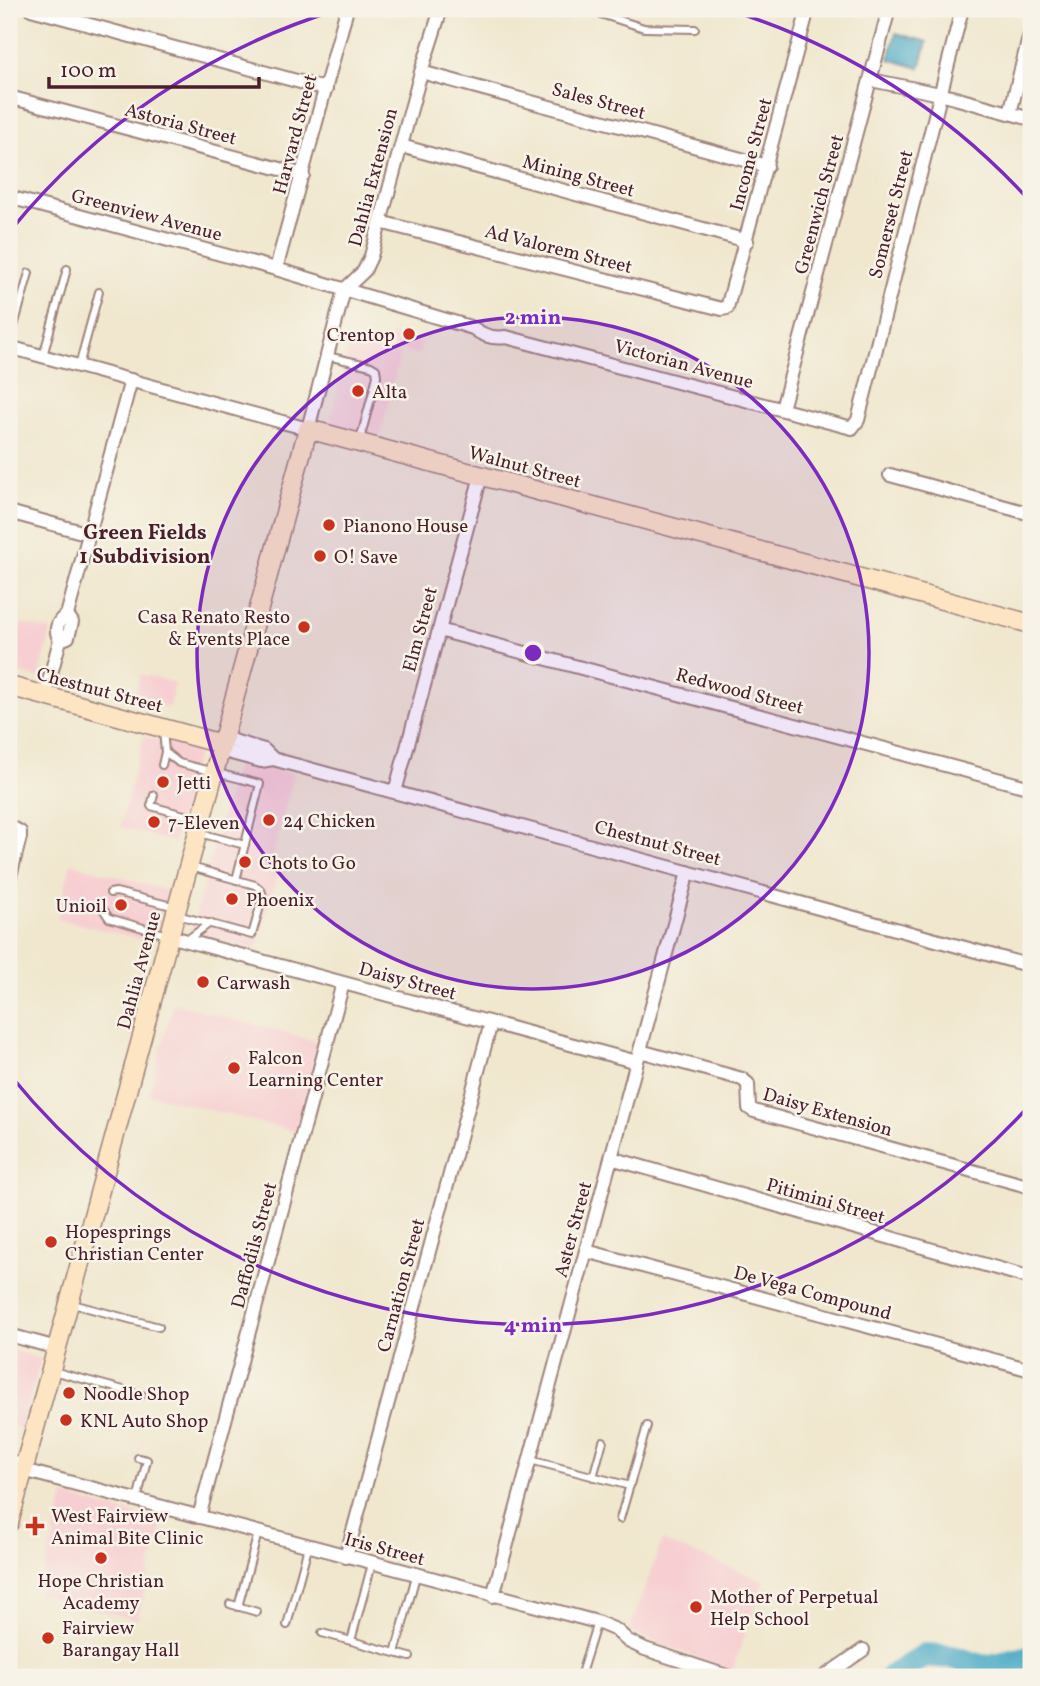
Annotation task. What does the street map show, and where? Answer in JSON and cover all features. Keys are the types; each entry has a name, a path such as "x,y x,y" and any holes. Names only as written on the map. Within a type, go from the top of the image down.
{"street":[{"path":"32,9 326,89"},
{"name":"Harvard Street","path":"276,269 347,9"},
{"name":"Dahlia Extension","path":"308,429 344,290 359,277 368,264 441,9"},
{"name":"Income Street","path":"727,308 808,9"},
{"name":"Greenwich Street","path":"782,409 889,9"},
{"name":"Somerset Street","path":"852,428 858,421 962,9"},
{"path":"1010,113 1031,30"},
{"name":"Sales Street","path":"421,72 767,166"},
{"path":"871,80 940,94 1031,119"},
{"name":"Astoria Street","path":"9,97 303,175"},
{"name":"Mining Street","path":"401,146 747,241"},
{"name":"Greenview Avenue","path":"9,197 276,269"},
{"name":"Ad Valorem Street","path":"380,222 722,309 727,308"},
{"name":"Victorian Avenue","path":"276,269 473,328 496,339 506,337 852,428"},
{"name":"Walnut Street","path":"9,345 359,443 1031,624"},
{"path":"45,696 60,640 57,626 60,619 67,615 131,380"},
{"name":"Dahlia Avenue","path":"9,1523 19,1463 51,1370 178,938 176,911 308,429"},
{"path":"890,475 1031,514"},
{"name":"Elm Street","path":"395,792 481,476"},
{"path":"9,512 89,534"},
{"name":"Redwood Street","path":"439,630 1031,788"},
{"name":"Chestnut Street","path":"9,686 222,744 261,761 273,759 1031,965"},
{"path":"9,826 20,832 20,837 9,880"},
{"name":"Aster Street","path":"493,1596 688,872"},
{"name":"Daisy Street","path":"178,938 491,1023 638,1056"},
{"name":"Daffodils Street","path":"199,1517 343,983"},
{"name":"Carnation Street","path":"346,1557 491,1023"},
{"name":"Daisy Extension","path":"638,1056 742,1079 748,1084 749,1108 754,1111 1031,1187"},
{"name":"Pitimini Street","path":"611,1158 1031,1278"},
{"name":"De Vega Compound","path":"586,1251 1031,1370"},
{"path":"9,1335 57,1348"},
{"name":"Iris Street","path":"19,1463 137,1500 597,1622 617,1630 628,1641 645,1649 730,1677"},
{"path":"824,1677 863,1650"}],"lane":[{"path":"585,9 644,28 695,29"},
{"path":"43,356 67,269"},
{"path":"9,345 29,273"},
{"path":"79,366 99,292"},
{"path":"327,356 376,369 377,376 359,443"},
{"path":"162,765 165,752 163,728"},
{"path":"165,752 179,763 260,784 236,880"},
{"path":"154,795 151,806 245,845"},
{"path":"110,893 116,892 252,935 263,895 261,890 255,885 188,867"},
{"path":"103,909 109,918 178,938 209,923"},
{"path":"69,1303 159,1327"},
{"path":"51,1370 142,1395"},
{"path":"620,1519 647,1426"},
{"path":"593,1477 603,1441"},
{"path":"137,1500 147,1460 138,1458"},
{"path":"529,1460 630,1486"},
{"path":"238,1607 258,1533"},
{"path":"287,1625 308,1547"},
{"path":"351,1641 372,1564"},
{"path":"395,1653 416,1576"},
{"path":"230,1604 257,1612"},
{"path":"580,1677 597,1622"},
{"path":"322,1633 411,1657"},
{"path":"9,1673 27,1677"}],"shaded area":[{"path":"392,335 422,343 419,355 388,346"},
{"path":"350,342 400,354 380,437 329,425"},
{"path":"21,623 51,631 39,678 10,670"},
{"path":"141,674 175,683 169,708 134,699"},
{"path":"144,736 198,750 174,842 120,827"},
{"path":"237,759 294,774 272,860 280,863 256,950 191,932"},
{"path":"71,863 168,891 153,942 57,919"},
{"name":"Falcon Learning Center","path":"173,1003 320,1042 296,1132 149,1094"},
{"path":"9,1349 41,1359 21,1429 9,1425"},
{"name":"Hope Christian Academy","path":"64,1496 163,1522 137,1620 38,1594"},
{"name":"Mother of Perpetual Help School","path":"662,1541 764,1581 732,1671 629,1632"}],"water":[{"path":"896,33 927,42 920,68 889,59"}],"waterway":[{"path":"891,1677 925,1655 952,1657 985,1667 1031,1657"}],"place":[{"name":"Crentop","path":"409,334"},
{"name":"Alta","path":"358,391"},
{"name":"Pianono House","path":"329,525"},
{"name":"O! Save","path":"320,556"},
{"name":"Casa Renato Resto & Events Place","path":"304,627"},
{"name":"Jetti","path":"163,782"},
{"name":"24 Chicken","path":"269,820"},
{"name":"7-Eleven","path":"154,822"},
{"name":"Chots to Go","path":"245,862"},
{"name":"Phoenix","path":"232,899"},
{"name":"Unioil","path":"121,905"},
{"name":"Carwash","path":"203,982"},
{"name":"Falcon Learning Center","path":"234,1068"},
{"name":"Hopesprings Christian Center","path":"51,1242"},
{"name":"Noodle Shop","path":"69,1393"},
{"name":"KNL Auto Shop","path":"66,1420"},
{"name":"West Fairview Animal Bite Clinic","path":"35,1526"},
{"name":"Hope Christian Academy","path":"101,1558"},
{"name":"Mother of Perpetual Help School","path":"696,1607"},
{"name":"Fairview Barangay Hall","path":"48,1638"}],"district":[{"name":"Green Fields 1 Subdivision","path":"145,544"}]}
